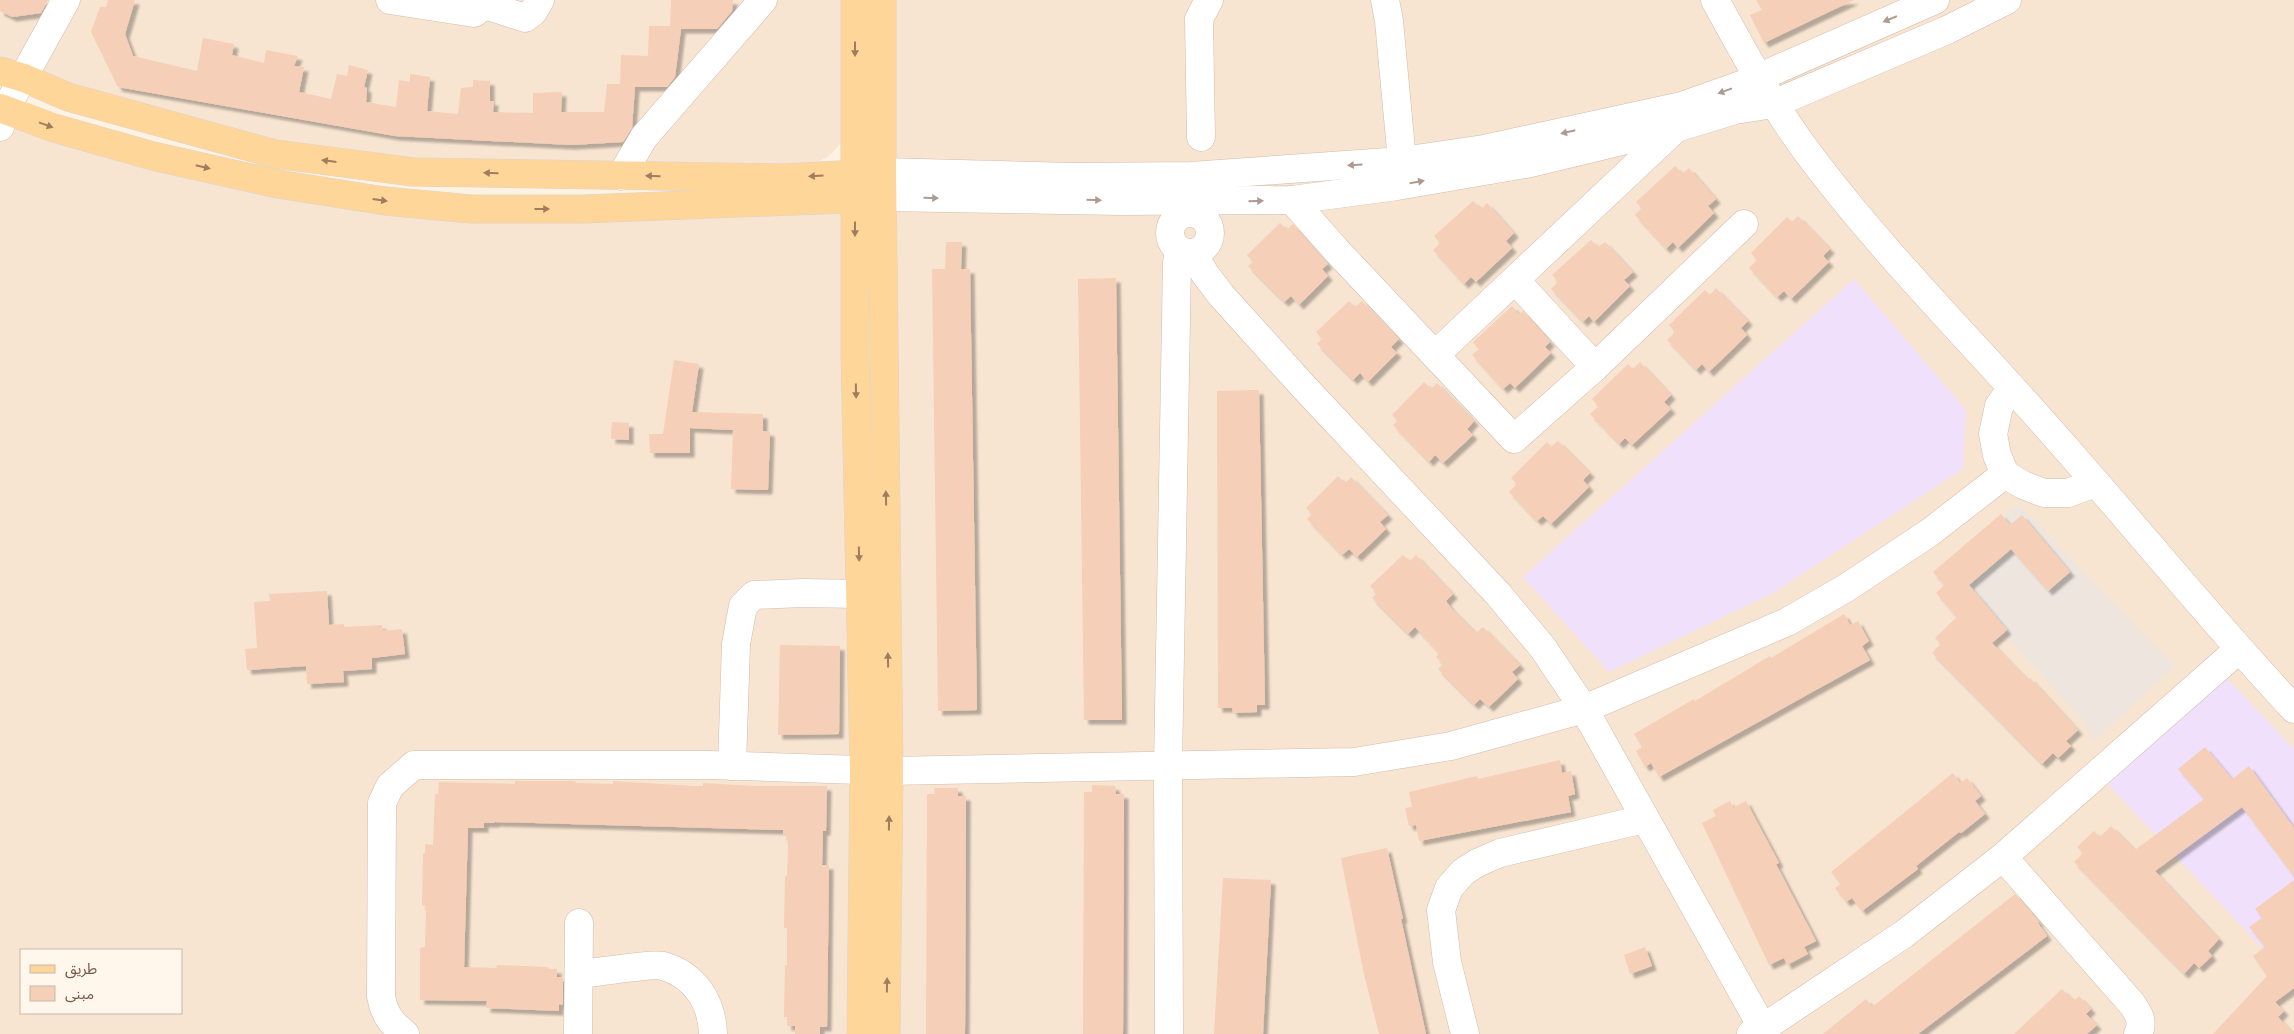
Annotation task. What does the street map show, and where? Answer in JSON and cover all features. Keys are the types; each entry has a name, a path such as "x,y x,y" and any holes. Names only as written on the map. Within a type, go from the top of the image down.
{"main road":[{"path":"854,0 854,186 860,594 877,771 861,1034"},
{"path":"882,0 877,771 886,1034"},
{"path":"12,75 68,97 275,154 414,172 786,178 854,186"},
{"path":"2,115 153,156 278,184 385,201 472,209 584,209 882,185"}],"street":[{"path":"2,115 12,75 66,0"},
{"path":"390,0 474,13 486,2 525,18 533,12 540,0"},
{"path":"621,176 644,137 763,0"},
{"path":"1201,137 1199,19 1209,0"},
{"path":"1385,0 1389,21 1402,161"},
{"path":"1715,0 1773,104 1838,192 2095,483 2238,650 2294,709"},
{"path":"882,185 1123,201 1191,196 1484,149 1682,106 1757,77 1934,0"},
{"path":"1191,196 1292,200 1397,186 1531,163 1676,128 1735,110 1773,104 1947,30 2006,0"},
{"path":"1435,355 1516,281 1676,128"},
{"path":"1169,1034 1168,766 1177,263 1186,251 1205,247 1210,234 1210,228 1191,196"},
{"path":"1292,200 1337,251 1514,439 1595,367 1744,224"},
{"path":"1186,251 1234,309 1303,386 1498,594 1543,648 1584,709 1760,1032 1904,934 2003,857 2238,650"},
{"path":"1516,281 1595,367"},
{"path":"2012,388 1999,406 1993,434 1997,454 2005,474 2023,486 2044,493 2068,493 2095,483"},
{"path":"405,1034 391,1022 383,1009 381,996 382,803 390,786 414,765 732,766 877,771 1168,766 1354,762 1452,746 1584,709 1787,622 1846,588 1930,533 2005,474"},
{"path":"732,766 736,644 743,606 754,595 802,593 860,594"},
{"path":"1465,1034 1447,962 1441,910 1449,888 1463,872 1477,863 1500,853 1644,819"},
{"path":"2003,857 2132,1004 2140,1015 2141,1028 2138,1034"},
{"path":"578,1034 579,923"},
{"path":"579,974 662,966 695,982 712,1017 713,1034"}],"shaded area":[{"path":"0,0 852,0 845,139 828,157 809,166 582,178 279,150 0,73"},
{"path":"885,0 2294,0 2294,1034 889,1034"},
{"path":"0,113 278,193 674,214 851,213 863,1034 0,1034"},
{"path":"1854,279 1966,410 1963,469 1773,593 1609,672 1523,577"},
{"path":"2018,504 2175,666 2094,741 2086,723 1942,567"},
{"path":"2223,674 2294,749 2294,982 2104,780"}],"building":[{"path":"0,0 48,0 41,13 12,17 0,11"},
{"path":"108,0 135,0 125,34 133,56 197,71 203,38 234,44 232,55 264,63 266,50 298,56 294,66 304,67 299,92 331,99 337,74 347,76 349,65 368,70 364,87 367,88 366,102 396,107 399,80 410,82 410,74 430,77 427,111 458,114 461,88 473,87 473,80 490,81 490,101 494,101 493,112 533,113 533,93 562,92 561,112 604,112 607,84 620,84 621,55 648,56 649,26 670,26 671,0 733,0 732,11 717,29 681,29 675,77 667,87 635,87 632,128 623,142 571,145 395,136 118,87 91,32 100,7 106,7"},
{"path":"1756,0 1854,0 1764,43 1750,15 1762,10"},
{"path":"1675,166 1682,174 1689,168 1716,199 1708,206 1714,213 1678,248 1673,242 1666,249 1635,215 1642,208 1636,202"},
{"path":"1473,201 1481,209 1487,203 1514,233 1506,241 1512,248 1476,282 1471,277 1464,284 1433,250 1440,243 1434,236"},
{"path":"1798,216 1830,249 1823,256 1829,262 1791,299 1784,291 1777,297 1749,268 1757,260 1751,253 1787,217 1792,222"},
{"path":"1280,223 1287,230 1293,224 1328,264 1322,269 1328,276 1299,305 1291,296 1284,302 1248,266 1253,262 1247,255"},
{"path":"1591,240 1598,247 1605,242 1633,272 1624,280 1630,286 1594,322 1589,316 1583,322 1551,289 1558,282 1552,275"},
{"path":"946,242 962,242 961,269 970,269 977,710 938,711 932,269 945,269"},
{"path":"1116,278 1122,720 1084,720 1078,279"},
{"path":"1716,288 1748,321 1741,328 1747,335 1709,372 1702,364 1696,370 1667,340 1675,332 1669,325 1705,290 1710,295"},
{"path":"1349,301 1355,307 1362,301 1399,339 1391,347 1397,353 1368,382 1360,373 1353,380 1317,344 1322,339 1316,332"},
{"path":"1512,306 1519,315 1523,311 1550,342 1545,347 1551,353 1515,388 1510,383 1503,389 1472,355 1479,349 1473,342"},
{"path":"674,360 699,364 692,412 763,414 763,431 770,432 768,490 731,489 733,430 690,428 690,453 650,453 649,434 663,434"},
{"path":"1640,362 1671,395 1664,402 1671,409 1632,445 1625,438 1619,444 1590,414 1599,406 1592,399 1628,364 1633,369"},
{"path":"1424,382 1431,389 1437,383 1474,421 1467,429 1473,435 1443,463 1435,455 1429,462 1393,425 1398,421 1392,415"},
{"path":"1259,390 1265,705 1257,705 1257,712 1233,713 1232,708 1218,708 1217,391"},
{"path":"612,422 629,423 629,440 611,439"},
{"path":"1558,441 1590,473 1583,480 1589,487 1551,524 1543,516 1537,521 1509,492 1517,484 1511,478 1547,442 1551,447"},
{"path":"1338,476 1345,483 1351,477 1388,515 1380,522 1386,529 1357,557 1349,549 1342,555 1307,519 1312,514 1306,508"},
{"path":"2001,514 2010,525 2022,515 2070,572 2048,591 2011,549 1969,585 2007,630 1992,643 2028,680 2030,678 2078,730 2066,741 2071,746 2058,758 2053,753 2042,764 1932,653 1941,644 1935,638 1957,617 1936,593 1944,585 1933,572"},
{"path":"1403,555 1410,561 1416,555 1453,594 1446,601 1451,608 1476,633 1483,627 1520,665 1512,672 1518,679 1489,707 1480,699 1474,705 1438,669 1443,664 1436,657 1439,653 1415,627 1408,634 1372,598 1377,593 1370,586"},
{"path":"327,591 329,625 344,624 344,627 382,625 383,631 402,629 405,654 372,658 372,669 343,671 344,682 307,684 306,666 247,670 245,649 257,648 254,602 270,601 269,594"},
{"path":"1844,614 1850,625 1858,621 1869,641 1862,646 1870,660 1659,777 1651,763 1645,767 1636,751 1642,747 1634,734 1694,699 1695,701 1770,656 1771,658"},
{"path":"780,645 840,646 839,734 778,735"},
{"path":"2205,747 2232,779 2249,766 2294,828 2294,877 2242,807 2155,871 2219,939 2208,951 2212,956 2199,968 2194,963 2184,974 2074,862 2083,853 2077,847 2094,831 2100,837 2111,826 2135,850 2204,799 2178,769"},
{"path":"1560,760 1562,773 1571,771 1575,794 1568,796 1571,812 1419,841 1416,825 1409,826 1405,808 1412,807 1409,792 1477,776 1478,779"},
{"path":"1953,773 1960,783 1967,778 1981,796 1975,801 1985,814 1961,833 1959,832 1916,866 1918,869 1862,911 1852,898 1846,902 1835,888 1841,884 1831,872"},
{"path":"515,781 575,781 576,783 613,784 613,781 694,786 703,786 703,783 755,786 827,786 826,831 823,831 822,865 829,865 827,1027 820,1027 820,1034 795,1034 795,1026 787,1026 787,1017 784,1017 785,965 787,965 787,928 784,928 785,876 787,876 788,847 787,836 783,836 783,830 495,822 484,823 484,828 468,828 464,967 496,968 497,965 557,969 557,977 563,977 563,1005 559,1004 559,1011 486,1008 487,1001 420,1000 420,948 425,947 426,914 425,905 422,906 423,854 425,853 425,844 433,845 435,794 438,794 439,782 515,784"},
{"path":"1092,785 1115,786 1116,794 1124,794 1123,1034 1083,1034 1084,792 1092,792"},
{"path":"934,788 958,788 958,796 966,796 965,1034 926,1034 927,794 935,794"},
{"path":"1730,801 1733,808 1746,801 1779,863 1776,864 1816,941 1804,947 1808,954 1787,965 1784,958 1769,965 1702,823 1716,816 1713,810"},
{"path":"1387,848 1426,1034 1379,1034 1363,970 1341,858"},
{"path":"1223,878 1271,880 1263,1034 1214,1034"},
{"path":"2294,880 2294,988 2275,1002 2284,1011 2278,1017 2294,1034 2213,1034 2267,976 2253,956 2265,947 2249,927 2262,918 2255,909"},
{"path":"2015,894 2039,922 2047,936 1918,1034 1823,1034 1866,999 1872,1007"},
{"path":"1645,947 1652,966 1630,974 1624,955"},
{"path":"2062,989 2074,1001 2079,996 2091,1009 2086,1014 2097,1025 2087,1034 2014,1034"}]}
